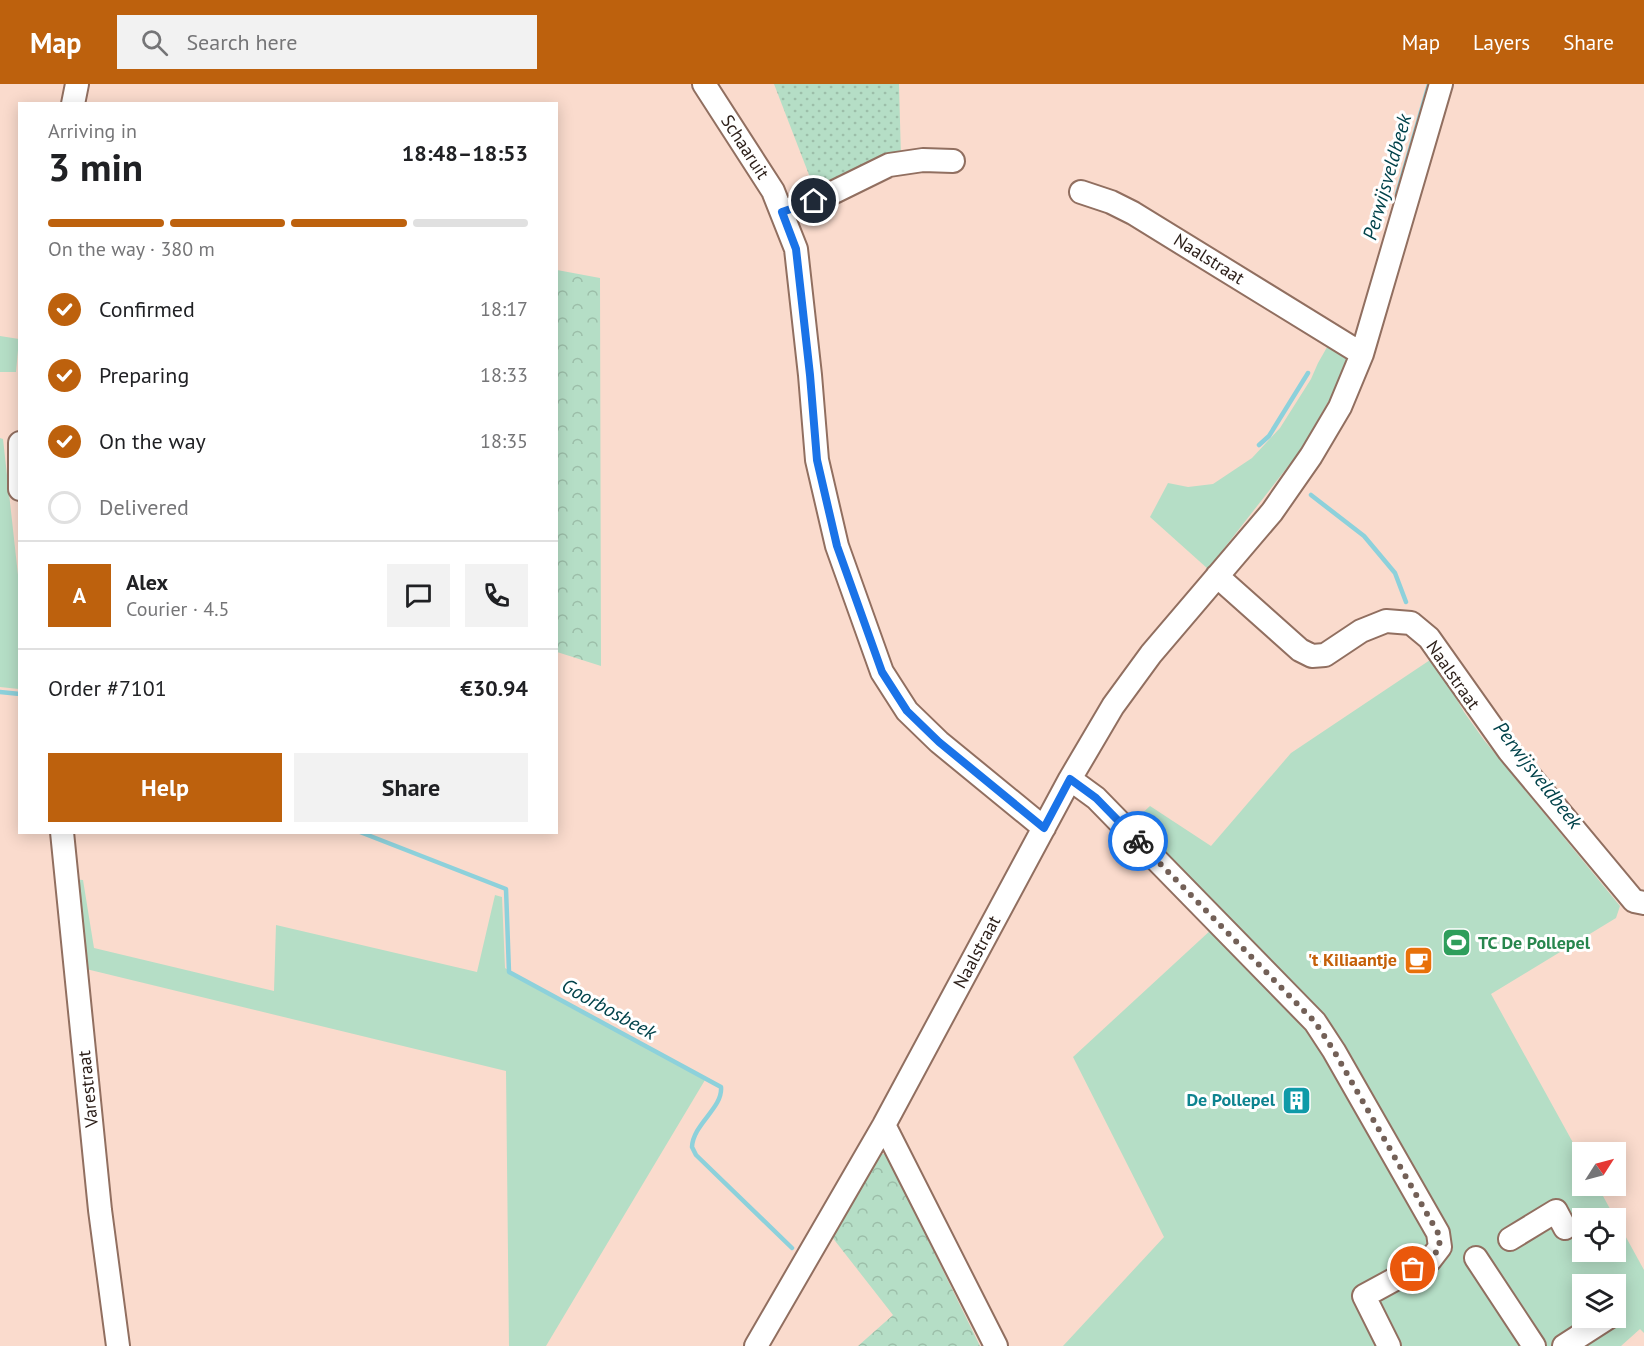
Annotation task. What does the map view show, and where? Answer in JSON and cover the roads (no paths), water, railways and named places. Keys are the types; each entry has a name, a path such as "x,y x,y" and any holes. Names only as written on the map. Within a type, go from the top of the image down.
{"street":[{"path":"73,102 76,84"},
{"name":"Schaaruit","path":"704,84 768,182 796,249 817,460 837,546 882,672 907,711 939,742 1044,828"},
{"name":"Naalstraat","path":"756,1346 884,1125 1070,779 1113,706 1151,654 1272,512 1311,456 1340,406 1362,354 1441,84"},
{"path":"782,212 830,194 889,165 922,160 953,161"},
{"name":"Naalstraat","path":"1081,192 1134,213 1362,354"},
{"name":"Naalstraat","path":"1217,576 1300,650 1312,656 1325,655 1361,632 1386,621 1410,623 1429,638 1509,751 1560,813 1634,901 1644,903"},
{"path":"1070,779 1096,798 1315,1022 1334,1051 1438,1233 1440,1247 1430,1260 1364,1296 1389,1346"},
{"name":"Varestraat","path":"62,834 100,1210 118,1346"},
{"path":"884,1125 996,1346"},
{"path":"1509,1239 1556,1211 1565,1228"},
{"path":"1476,1258 1534,1346"},
{"path":"1564,1346 1592,1328"}],"waterway":[{"name":"Perwijsveldbeek","path":"1397,194 1429,84"},
{"name":"Perwijsveldbeek","path":"1259,445 1269,436 1308,373"},
{"name":"Perwijsveldbeek","path":"1311,495 1364,536 1395,573 1406,602"},
{"name":"Goorbosbeek","path":"0,692 18,694"},
{"name":"Goorbosbeek","path":"365,834 506,889 509,972 721,1087 717,1102 697,1131 692,1147 696,1155 792,1248"}],"place":[{"name":"TC De Pollepel","path":"1457,943"},
{"name":"'t Kiliaantje","path":"1418,960"},
{"name":"De Pollepel","path":"1296,1100"}]}
